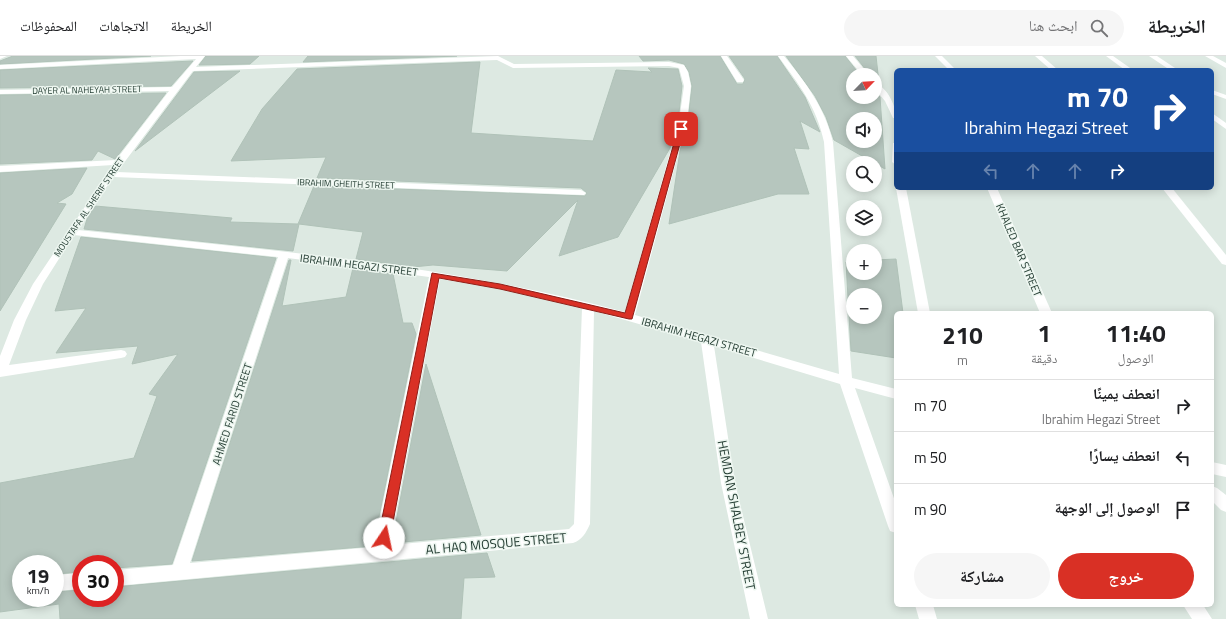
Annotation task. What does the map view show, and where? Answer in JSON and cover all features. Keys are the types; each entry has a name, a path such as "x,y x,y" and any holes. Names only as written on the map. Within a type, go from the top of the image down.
{"street":[{"path":"0,57 4,56"},
{"path":"724,56 740,80"},
{"path":"781,56 803,83 816,104 826,126 830,146 846,381 894,520"},
{"path":"849,56 860,68"},
{"path":"938,56 951,68"},
{"path":"1038,56 1053,68"},
{"path":"1109,56 1127,68"},
{"path":"1152,56 1172,68"},
{"path":"1208,56 1226,66"},
{"path":"0,67 201,57"},
{"name":"MOUSTAFA AL SHERIF STREET","path":"0,371 20,320 38,284 119,162 174,89 201,57"},
{"path":"192,69 498,58 513,66 669,64 682,66 686,71 687,90 683,121 629,317"},
{"name":"DAYER AL NAHEYAH STREET","path":"0,92 174,89"},
{"path":"882,93 888,100 894,112"},
{"path":"1214,93 1226,97"},
{"path":"1214,117 1226,127"},
{"path":"0,170 119,162"},
{"name":"IBRAHIM GHEITH STREET","path":"111,174 581,193"},
{"path":"901,190 924,311"},
{"name":"KHALED BAR STREET","path":"993,190 1045,311"},
{"path":"1169,190 1226,262"},
{"name":"IBRAHIM HEGAZI STREET","path":"72,232 435,275 500,286 629,317 846,381 894,393"},
{"name":"AHMED FARID STREET","path":"179,572 284,256"},
{"path":"381,553 435,275"},
{"name":"AL HAQ MOSQUE STREET","path":"124,577 573,536 580,529 588,306"},
{"name":"HEMDAN SHALBEY STREET","path":"707,339 728,483 758,619"},
{"path":"0,371 121,354"},
{"path":"1214,468 1226,471"},
{"path":"1214,494 1226,505"},
{"path":"925,607 928,619"},
{"path":"1194,607 1203,619"}],"building":[{"path":"13,56 151,56 0,64 0,61"},
{"path":"206,56 259,56 250,64 199,65"},
{"path":"308,56 457,56 303,62"},
{"path":"639,56 720,56 737,84 743,84 745,79 729,56 777,56 805,97 820,132 800,121 809,149 794,148 809,194 778,194 669,224 680,151 688,121 692,86 689,72 684,64 669,60 643,61"},
{"path":"786,56 845,56 854,68 846,68 846,104 880,104 881,112 846,112 846,147 834,140 826,117 815,96"},
{"path":"855,56 876,56 877,68 864,68"},
{"path":"193,61 171,86 0,88 0,70"},
{"path":"480,62 471,133 593,141 616,70 652,72 648,68 678,69 682,86 678,121 670,148 618,237 559,256 578,200 507,271 433,265 413,267 356,259 363,232 299,224 293,251 84,229 87,219 95,206 232,218 230,222 298,224 314,186 585,196 587,193 581,188 317,178 326,157 231,161 262,109 297,69"},
{"path":"240,71 135,151 194,72"},
{"path":"166,93 115,159 98,151 92,160 0,164 0,95"},
{"path":"882,126 885,169 882,167 882,156 862,156 848,148 882,148"},
{"path":"87,168 72,194 57,203 66,204 0,311 0,173"},
{"path":"81,237 276,258 172,564 124,567 124,555 72,555 72,573 64,573 64,555 12,555 12,607 37,607 0,612 0,483 134,458 157,396 149,394 178,354 132,364 138,346 56,353 86,308 55,311"},
{"path":"896,259 903,311 894,311 894,358 851,351 849,324 882,324 882,288 847,288 847,280 882,280 882,260"},
{"path":"289,260 291,260 282,306 346,297 353,268 393,274 403,323 412,323 416,334 373,546 192,561"},
{"path":"426,364 481,535 392,543"},
{"path":"487,553 495,577 464,578 461,619 60,619 59,607 64,607 64,591 72,591 72,607 124,607 124,586"}],"route":[{"path":"384,538 435,275 500,286 629,317 681,129"}]}
